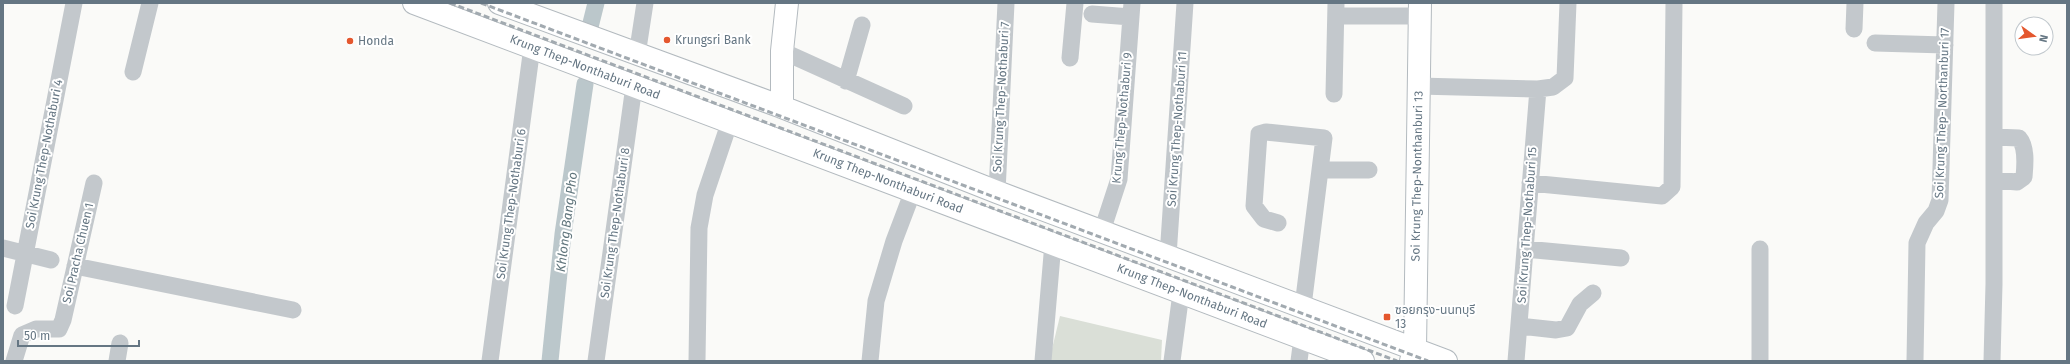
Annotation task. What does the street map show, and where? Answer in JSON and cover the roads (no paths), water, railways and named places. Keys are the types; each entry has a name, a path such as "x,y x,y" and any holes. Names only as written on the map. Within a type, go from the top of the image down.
{"main road":[{"name":"Krung Thep-Nonthaburi Road","path":"414,3 1363,361"},
{"path":"499,3 641,57 782,107 997,192 1303,306 1413,355 1446,361"},
{"path":"782,107 782,51 787,3"},
{"name":"Soi Krung Thep-Nonthanburi 13","path":"1413,355 1420,10"},
{"path":"634,86 641,57"}],"street":[{"name":"Soi Krung Thep-Nothaburi 4","path":"15,306 24,253 74,3"},
{"path":"133,72 150,3"},
{"path":"641,57 645,3"},
{"name":"Soi Krung Thep-Nothaburi 7","path":"997,192 1006,3"},
{"path":"1070,58 1075,3"},
{"name":"Soi Krung Thep-Nothaburi 11","path":"1168,256 1185,3"},
{"path":"1418,86 1538,89 1553,87 1565,78 1568,3"},
{"path":"1530,183 1662,196 1672,187 1674,3"},
{"path":"1854,29 1855,3"},
{"name":"Soi Krung Thep- Northanburi 17","path":"1915,361 1917,243 1926,223 1936,211 1940,200 1946,3"},
{"path":"1992,361 1994,3"},
{"path":"1092,14 1131,10"},
{"name":"Krung Thep-Nothaburi 9","path":"1102,231 1119,179 1131,10"},
{"path":"1334,94 1336,10 1420,10"},
{"path":"846,81 862,25"},
{"path":"1875,43 1945,45"},
{"name":"Soi Krung Thep-Nothaburi 6","path":"490,361 532,47"},
{"path":"782,51 904,106"},
{"name":"Soi Krung Thep-Nothaburi 8","path":"596,361 634,86"},
{"name":"Soi Krung Thep-Nothaburi 15","path":"1516,361 1538,89"},
{"path":"697,361 699,228 705,195 730,121"},
{"path":"1278,223 1264,219 1254,206 1259,134 1266,132 1277,132 1324,138 1303,306"},
{"path":"1994,137 2019,138 2024,151 2025,166 2024,177 2017,182 1994,180"},
{"path":"1320,170 1369,170"},
{"name":"Soi Pracha Chuen 1","path":"14,361 22,335 36,329 59,328 63,320 94,183"},
{"path":"870,361 876,301 894,241 913,191"},
{"path":"1043,361 1053,243"},
{"path":"3,248 51,260"},
{"path":"1525,249 1621,258"},
{"path":"1760,249 1760,361"},
{"path":"75,266 293,310"},
{"path":"1172,361 1182,293"},
{"path":"1519,326 1556,330 1567,328 1580,304 1593,293"},
{"path":"1299,361 1302,338"},
{"path":"117,361 120,343"}],"waterway":[{"name":"Khlong Bang Pho","path":"589,31 596,3"},
{"name":"Khlong Bang Pho","path":"550,361 563,234 585,84"}],"railway":[{"path":"450,3 1397,361"},
{"path":"481,3 1428,361"}],"place":[{"name":"Krungsri Bank","path":"667,40"},
{"name":"Honda","path":"350,41"},
{"name":"ซอยกรุง-นนทบุรี 13","path":"1387,317"}]}
